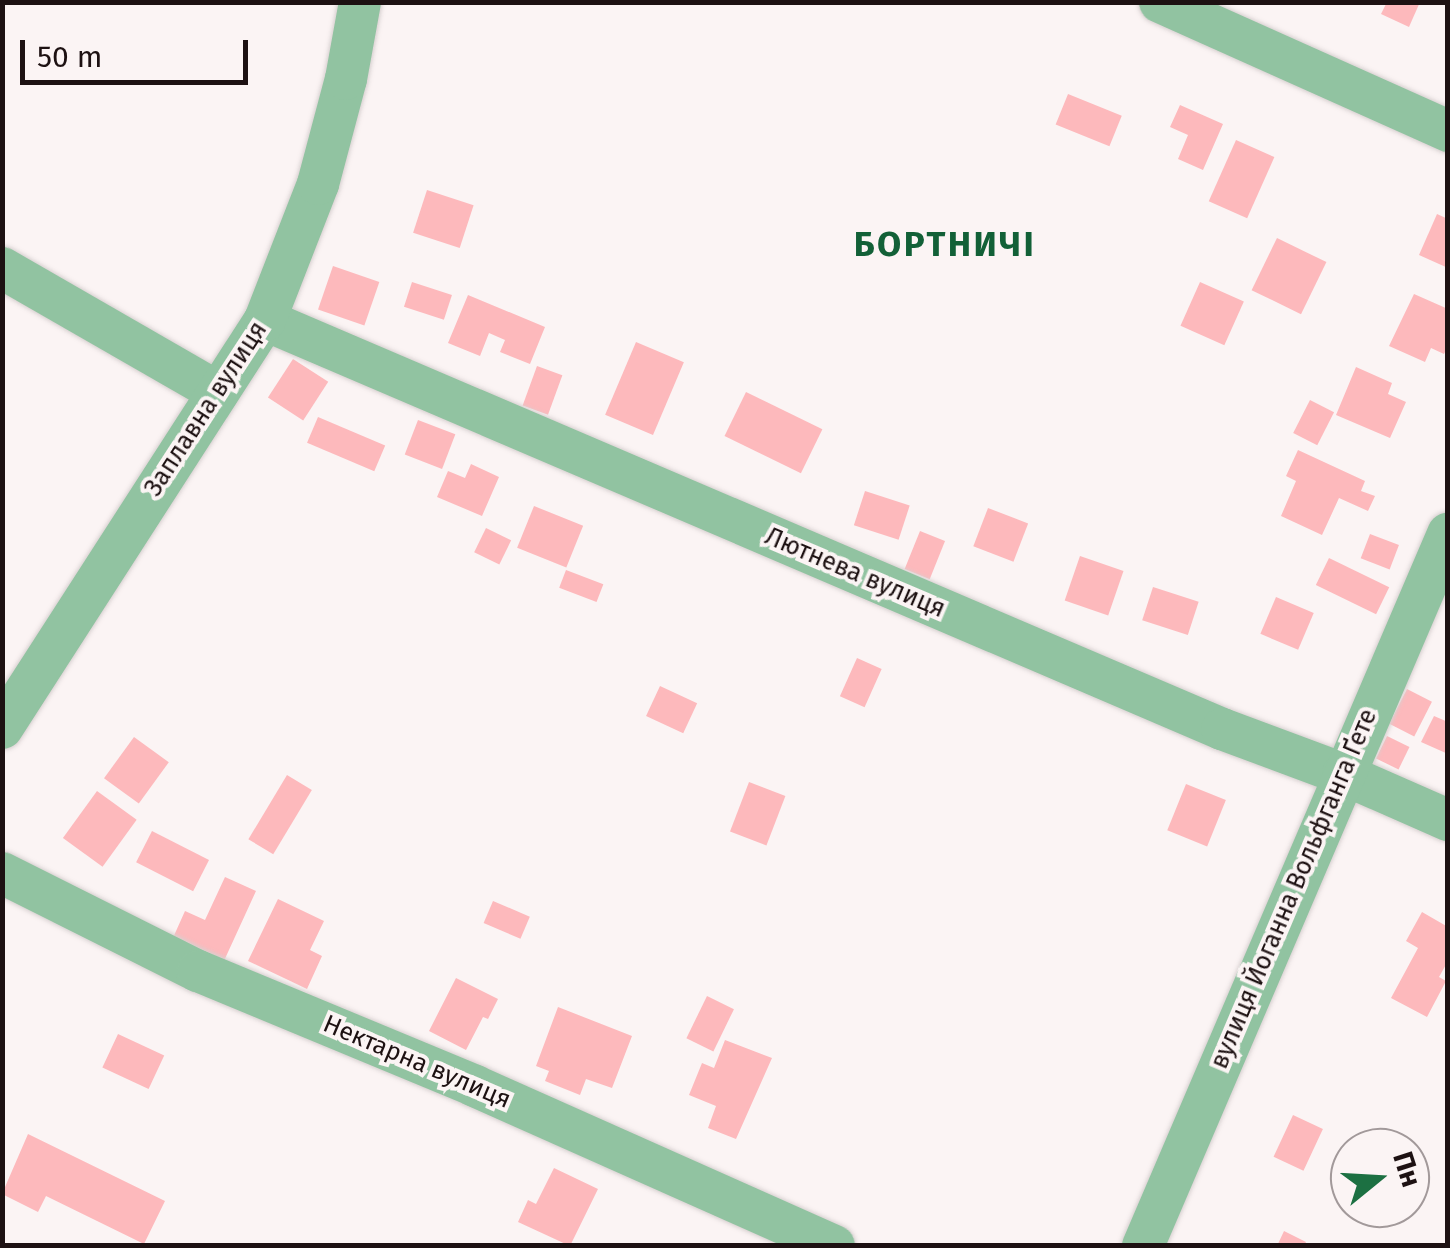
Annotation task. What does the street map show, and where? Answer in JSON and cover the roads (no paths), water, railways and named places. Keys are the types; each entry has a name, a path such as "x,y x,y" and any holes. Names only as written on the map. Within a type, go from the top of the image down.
{"street":[{"name":"Заплавна вулиця","path":"2,728 264,320 318,184 346,79 360,2"},
{"path":"1160,2 1448,131"},
{"path":"2,268 218,392"},
{"name":"Лютнева вулиця","path":"264,320 1222,730 1343,774 1448,820"},
{"name":"вулиця Йоганна Вольфганга Ґете","path":"1143,1246 1448,534"},
{"name":"Нектарна вулиця","path":"2,872 198,972 475,1086 807,1240"}],"district":[{"name":"БОРТНИЧІ","path":"945,244"}]}
